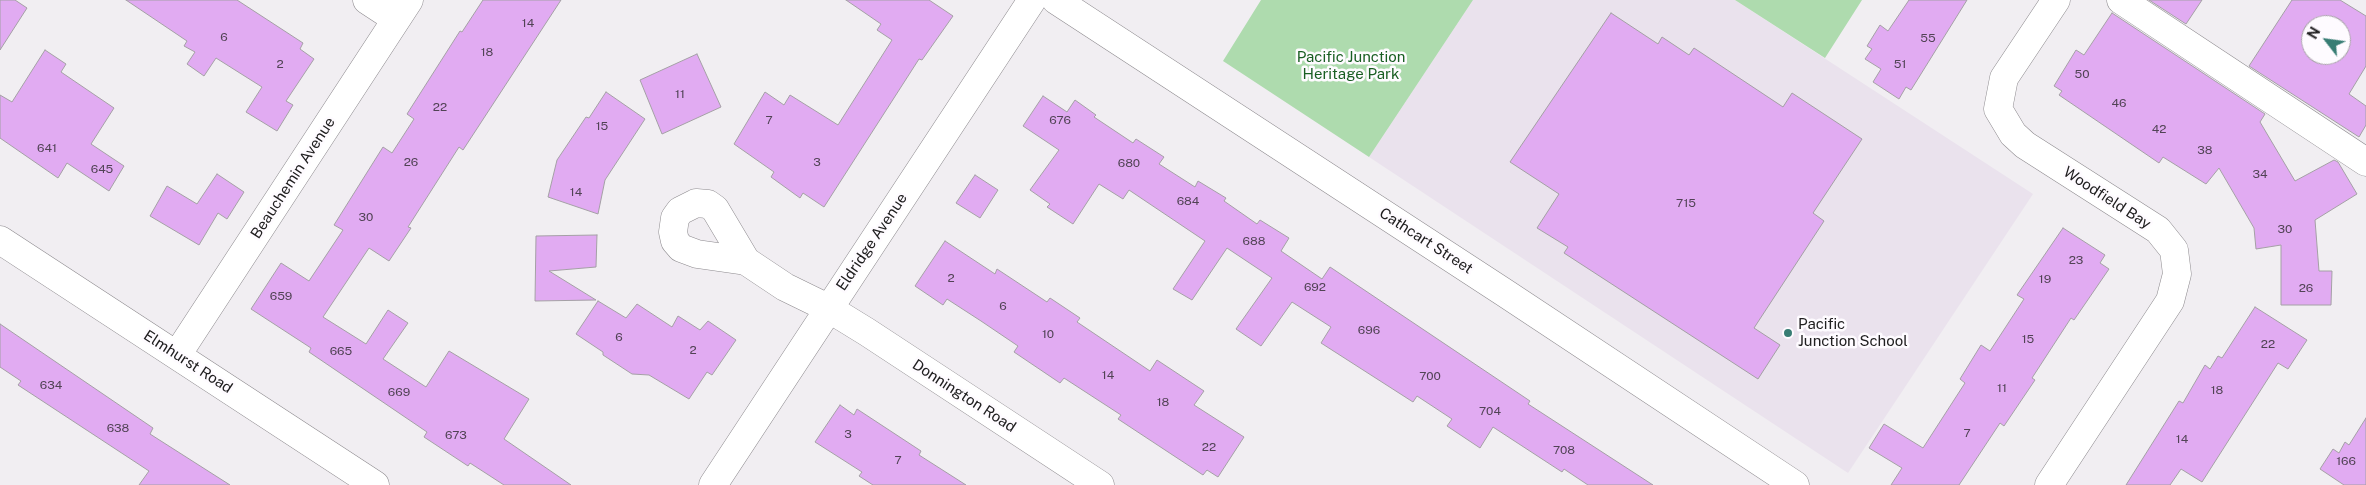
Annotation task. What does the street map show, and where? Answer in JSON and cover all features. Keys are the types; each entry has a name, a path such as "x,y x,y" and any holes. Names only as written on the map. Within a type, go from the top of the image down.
{"street":[{"path":"367,0 402,10"},
{"name":"Eldridge Avenue","path":"713,485 1032,0"},
{"name":"Cathcart Street","path":"1056,0 1795,485"},
{"name":"Woodfield Bay","path":"2049,485 2170,302 2177,274 2174,250 2158,230 2025,145 2013,134 1998,109 2004,78 2056,0"},
{"path":"2121,0 2366,162"},
{"name":"Beauchemin Avenue","path":"178,355 402,10"},
{"name":"Elmhurst Road","path":"0,240 375,485"},
{"name":"Donnington Road","path":"746,261 785,287 828,308 1100,485"}],"shaded area":[{"name":"Pacific Junction School","path":"1473,0 1735,0 2033,194 1848,473 1369,157"}],"green space":[{"name":"Pacific Junction Heritage Park","path":"1261,0 1473,0 1369,157 1223,61"},
{"path":"1735,0 1862,0 1825,58"}],"building":[{"path":"0,0 15,0 27,8 0,50"},
{"path":"126,0 237,0 303,43 300,49 314,59 286,101 293,105 277,131 246,112 262,87 216,58 204,76 187,64 195,52 184,46 187,41"},
{"path":"483,0 561,0 463,150 459,147 408,227 411,228 389,261 369,248 323,317 366,344 388,310 408,323 383,359 426,387 449,351 529,399 504,439 571,485 504,485 470,463 468,466 424,437 427,432 309,352 311,348 251,309 281,263 309,281 343,230 334,225 383,147 392,153 414,119 407,114 460,31 462,32"},
{"path":"846,0 929,0 953,16 922,60 919,59 824,207 803,193 800,198 771,177 774,172 734,144 765,92 784,105 790,95 838,125 892,40 877,30 881,24"},
{"path":"1909,0 1967,0 1911,90 1906,87 1899,99 1873,82 1881,69 1865,59 1872,49 1867,46 1880,25 1888,31"},
{"path":"2149,0 2202,0 2186,24"},
{"path":"2292,0 2340,0 2366,16 2366,66 2349,94 2366,106 2366,125 2359,137 2249,66"},
{"path":"1611,13 1658,44 1662,37 1689,55 1694,48 1783,107 1792,93 1862,139 1813,213 1824,221 1754,328 1780,345 1758,379 1564,253 1568,247 1537,228 1559,194 1510,162"},
{"path":"2112,13 2265,114 2260,122 2295,181 2334,160 2338,162 2357,194 2315,220 2319,271 2332,271 2331,305 2281,305 2281,245 2256,249 2254,228 2219,168 2206,184 2163,157 2159,163 2059,95 2062,91 2054,86 2076,50 2084,55"},
{"path":"45,50 66,64 61,72 114,108 91,144 124,166 109,191 67,163 58,178 0,138 0,95 12,102"},
{"path":"697,54 721,107 662,134 640,80"},
{"path":"606,92 645,119 605,180 598,214 548,197 557,160 586,117 589,118"},
{"path":"1043,96 1067,112 1075,100 1096,115 1094,117 1133,143 1136,139 1164,157 1159,164 1195,187 1198,181 1226,198 1224,201 1257,224 1260,220 1289,238 1281,251 1322,279 1330,267 1530,401 1528,404 1653,485 1588,485 1564,469 1562,472 1493,427 1480,448 1447,426 1452,419 1417,396 1413,402 1321,343 1331,327 1292,302 1261,346 1236,329 1272,278 1227,248 1192,300 1173,289 1205,241 1129,190 1123,199 1099,184 1073,224 1047,207 1050,204 1030,190 1059,150 1023,126"},
{"path":"217,174 244,192 227,219 218,213 199,245 150,216 167,186 197,204"},
{"path":"975,175 998,190 980,218 956,203"},
{"path":"2063,228 2105,255 2100,263 2109,269 2074,320 2071,318 2032,378 2035,380 2004,426 2000,423 1959,485 1891,485 1902,468 1869,448 1884,424 1923,448 1965,383 1960,379 1981,345 1990,351 2024,299 2017,295"},
{"path":"597,235 596,267 549,271 596,300 535,301 536,236"},
{"path":"945,241 995,274 997,269 1047,302 1050,298 1080,318 1077,322 1150,371 1157,360 1204,391 1194,405 1244,437 1218,477 1207,470 1203,475 1118,419 1121,415 1064,378 1060,383 1014,352 1018,346 981,321 947,299 943,305 915,286"},
{"path":"598,301 626,318 637,304 672,327 678,316 700,330 708,321 736,340 712,375 707,372 689,399 649,375 632,374 576,334"},
{"path":"2255,307 2307,340 2288,369 2278,363 2202,482 2181,469 2170,485 2126,485 2179,401 2183,403 2205,365 2210,369 2218,356 2222,358"},
{"path":"0,324 153,428 150,434 230,485 139,485 149,471 18,385 21,381 0,367"},
{"path":"840,405 854,415 857,409 921,451 919,455 966,485 873,485 859,476 862,472 815,442"},
{"path":"2366,418 2366,485 2344,485 2320,469 2333,449 2339,453 2345,442 2349,445"}],"place":[{"name":"Pacific Junction School","path":"1788,333"}]}
